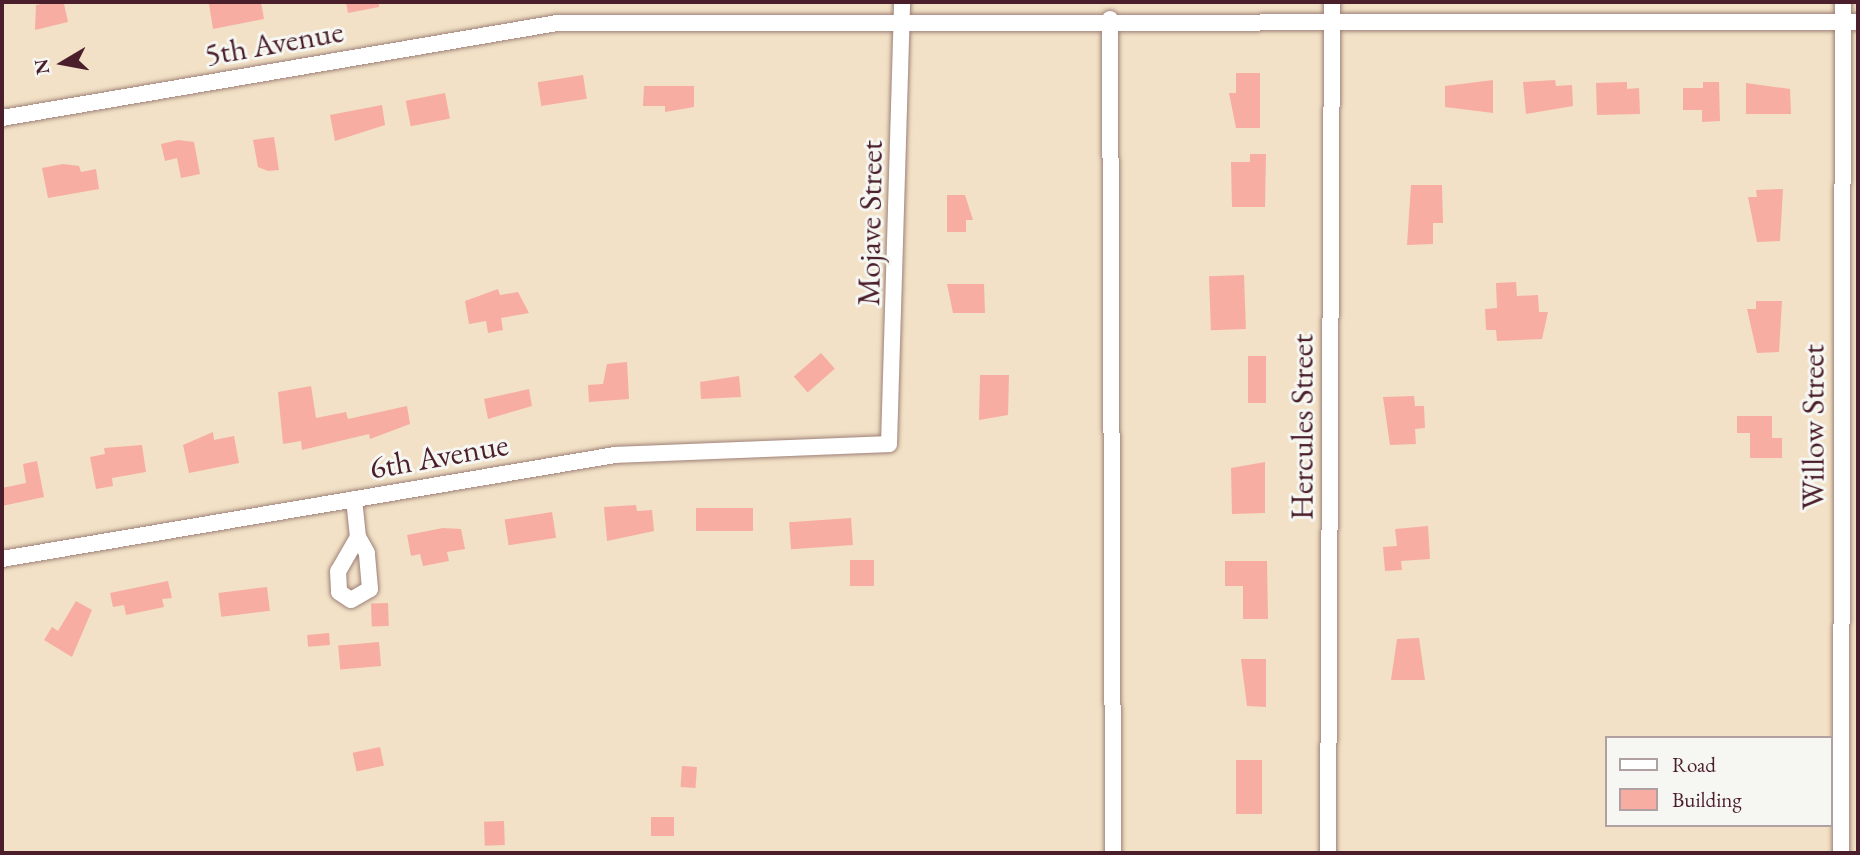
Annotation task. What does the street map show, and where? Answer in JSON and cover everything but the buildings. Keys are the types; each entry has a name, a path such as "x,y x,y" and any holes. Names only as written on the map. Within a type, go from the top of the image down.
{"street":[{"name":"Mojave Street","path":"889,444 902,2"},
{"name":"Hercules Street","path":"1328,853 1332,2"},
{"name":"Willow Street","path":"1841,853 1850,22 1843,2"},
{"name":"5th Avenue","path":"2,118 557,23 1332,20 1583,10 1850,22"},
{"path":"1110,19 1113,853"},
{"name":"6th Avenue","path":"2,559 615,455 889,444"},
{"path":"354,499 358,537"}]}
